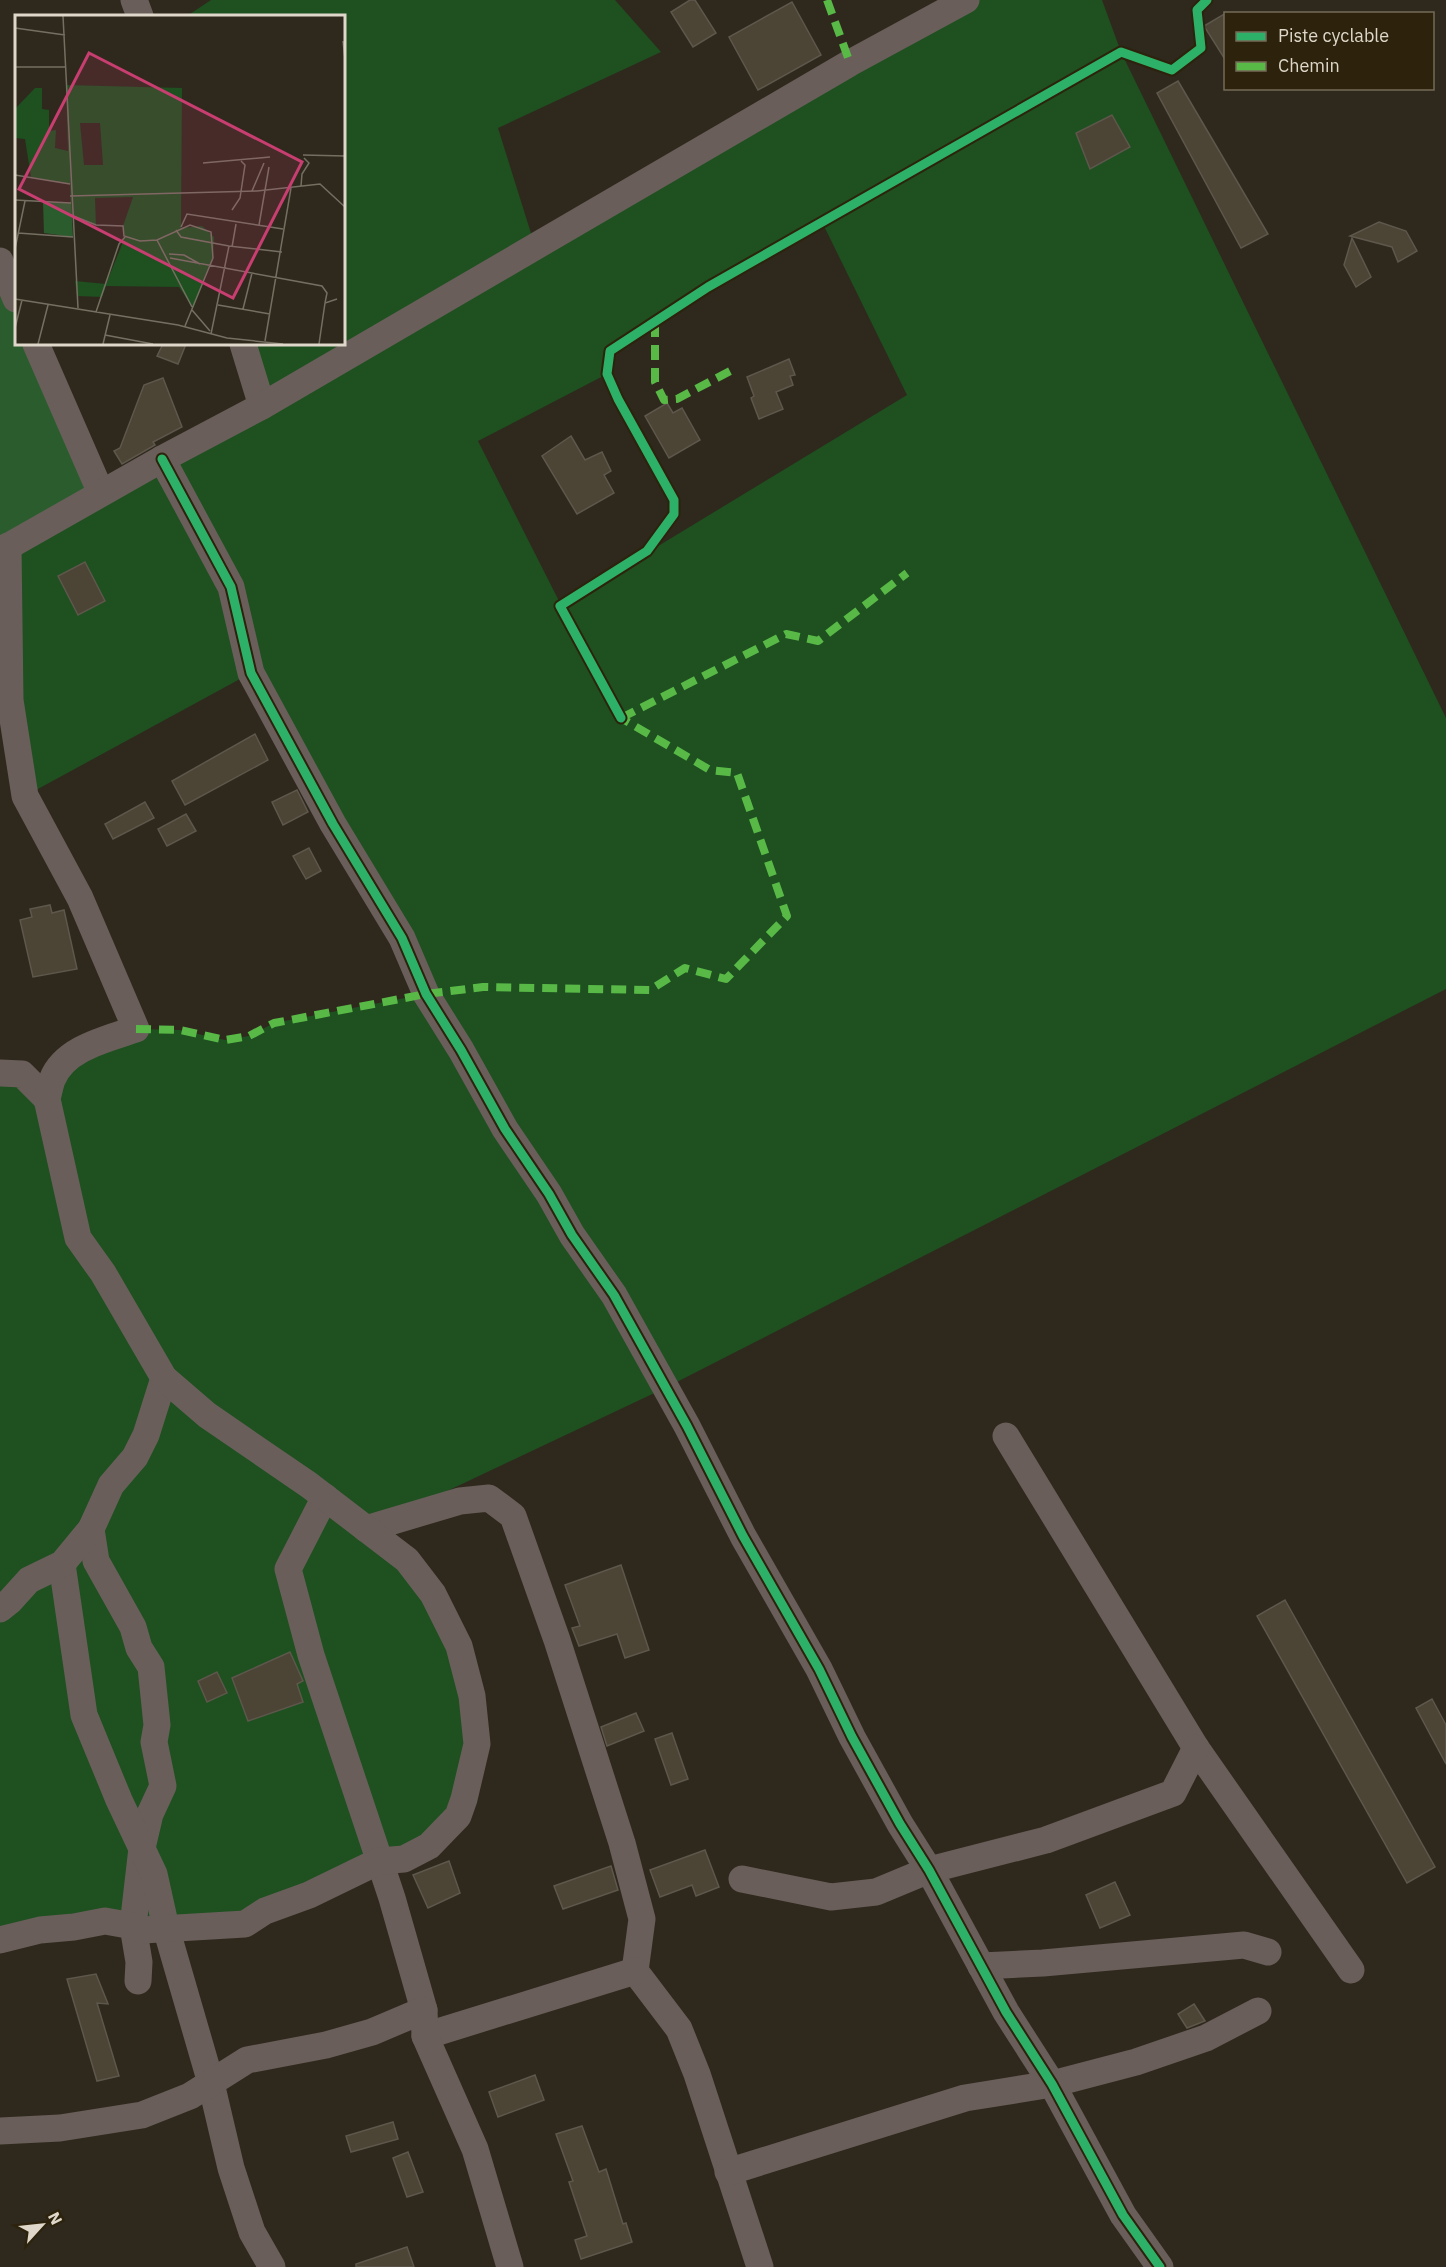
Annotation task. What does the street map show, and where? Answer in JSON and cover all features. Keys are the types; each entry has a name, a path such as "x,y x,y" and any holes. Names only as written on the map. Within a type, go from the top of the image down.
{"street":[{"path":"134,0 140,15"},
{"path":"0,1940 40,1930 105,1921 142,1930 246,1924 265,1911 309,1895 379,1861 404,1859 429,1846 458,1816 477,1743 472,1696 459,1646 434,1594 407,1560 325,1497 207,1415 164,1378 103,1273 78,1238 47,1098 52,1078 67,1058 85,1047 136,1029 80,898 25,796 10,700 4,549 162,459 262,406 840,69 966,0"},
{"path":"0,261 15,297"},
{"path":"36,345 101,493"},
{"path":"243,345 262,406"},
{"path":"162,459 231,587 251,673 333,824 402,939 426,994 461,1050 505,1129 549,1194 572,1235 614,1295 687,1426 743,1536 819,1669 852,1737 900,1824 929,1870 1006,2012 1052,2084 1123,2215 1161,2267"},
{"path":"0,1073 22,1074 47,1098"},
{"path":"0,1609 29,1580 62,1564 91,1529 111,1485 135,1457 146,1435 164,1378"},
{"path":"1006,1436 1196,1748 1351,1970"},
{"path":"325,1497 288,1569 311,1655 379,1861 424,2023 475,2149 510,2267"},
{"path":"366,1529 460,1501 489,1498 513,1516 564,1663 622,1843 642,1919 635,1971 679,2028 697,2074 760,2267"},
{"path":"91,1529 96,1561 133,1627 139,1648 151,1667 157,1725 154,1742 163,1786 150,1814 142,1848 133,1926 139,1962 138,1981"},
{"path":"62,1564 84,1715 154,1874 166,1928 211,2083 231,2168 252,2232 272,2267"},
{"path":"742,1879 831,1897 876,1892 929,1870 1046,1840 1173,1793 1196,1748"},
{"path":"981,1966 1044,1963 1244,1945 1268,1952"},
{"path":"0,2132 60,2128 142,2115 190,2096 247,2060 326,2045 372,2032 424,2023 635,1971"},
{"path":"728,2172 965,2098 1052,2084 1136,2062 1206,2038 1258,2011"}],"green space":[{"path":"211,0 615,0 661,52 498,128 535,246 972,0 1102,0 1121,52 1446,718 1446,989 665,1388 367,1529 426,1584 477,1744 429,1846 245,1924 0,1941 0,1076 47,1098 67,1058 136,1029 180,1030 225,1040 249,1036 274,1023 426,994 251,673 25,796 8,546 261,403 243,345 345,345 345,15 188,15","holes":["822,222 907,395 561,605 478,441 607,374 610,351 708,287"]},
{"path":"0,261 15,297 15,345 36,345 101,493 0,552"}],"building":[{"path":"690,0 695,0 716,33 693,47 671,12"},
{"path":"792,2 821,55 758,90 729,37"},
{"path":"1224,14 1224,58 1204,26"},
{"path":"1178,81 1268,234 1241,248 1157,93"},
{"path":"1112,115 1130,147 1090,169 1076,133"},
{"path":"1379,222 1406,231 1417,251 1398,262 1392,247 1350,236"},
{"path":"1352,238 1371,277 1356,287 1344,265"},
{"path":"162,345 186,345 178,364 157,356"},
{"path":"789,359 795,375 790,376 793,385 776,392 783,409 759,419 751,398 754,396 747,377"},
{"path":"163,378 182,427 153,442 155,445 122,464 114,451 120,448 144,385"},
{"path":"667,403 673,413 682,408 700,440 669,458 645,416"},
{"path":"571,436 585,460 602,452 611,471 604,475 614,493 577,514 542,456"},
{"path":"85,562 105,601 78,615 58,576"},
{"path":"255,734 268,760 185,805 172,781"},
{"path":"297,790 308,812 283,825 272,802"},
{"path":"145,802 154,818 113,839 105,824"},
{"path":"186,814 196,831 167,846 158,829"},
{"path":"309,848 321,871 306,879 293,856"},
{"path":"50,905 52,913 64,910 77,969 33,977 20,920 32,917 30,909"},
{"path":"621,1565 649,1650 625,1658 617,1634 579,1646 572,1628 580,1626 565,1585"},
{"path":"1285,1600 1435,1867 1407,1883 1257,1616"},
{"path":"290,1652 303,1681 297,1684 303,1702 248,1721 232,1678"},
{"path":"217,1672 227,1693 207,1702 198,1681"},
{"path":"1432,1699 1446,1725 1446,1764 1416,1708"},
{"path":"636,1713 644,1731 607,1746 601,1727"},
{"path":"672,1733 688,1779 671,1785 655,1739"},
{"path":"705,1850 719,1887 696,1896 692,1885 660,1897 650,1870"},
{"path":"449,1861 460,1893 428,1908 413,1875"},
{"path":"611,1866 618,1890 563,1909 554,1886"},
{"path":"1115,1882 1130,1915 1100,1928 1086,1895"},
{"path":"96,1974 108,2004 97,2003 119,2076 97,2081 67,1979"},
{"path":"1194,2004 1205,2021 1187,2028 1178,2014"},
{"path":"535,2075 544,2100 498,2117 489,2092"},
{"path":"393,2122 398,2139 351,2152 346,2136"},
{"path":"582,2126 599,2172 606,2169 623,2224 626,2223 632,2242 581,2259 575,2240 587,2236 569,2182 573,2181 556,2134"},
{"path":"408,2152 423,2192 407,2197 393,2158"},
{"path":"407,2247 414,2267 356,2267 356,2264"}],"marked path":[{"path":"827,0 850,63"},
{"path":"655,322 655,382 664,400 677,399 734,369"},
{"path":"621,718 786,634 818,641 907,573"},
{"path":"136,1029 180,1030 225,1040 249,1036 274,1023 426,994 483,987 650,990 685,968 726,979 787,916 737,773 710,770 621,718 620,715"}],"cycle path":[{"path":"621,718 560,606 647,551 674,514 674,500 618,399 607,374 610,351 708,287 1121,52 1172,70 1201,48 1197,10 1207,0"},
{"path":"162,459 231,587 251,673 333,824 402,938 426,994 461,1050 505,1129 549,1194 572,1235 614,1295 687,1426 743,1536 819,1669 852,1737 900,1824 929,1870 1006,2012 1052,2084 1123,2215 1160,2267"}]}
